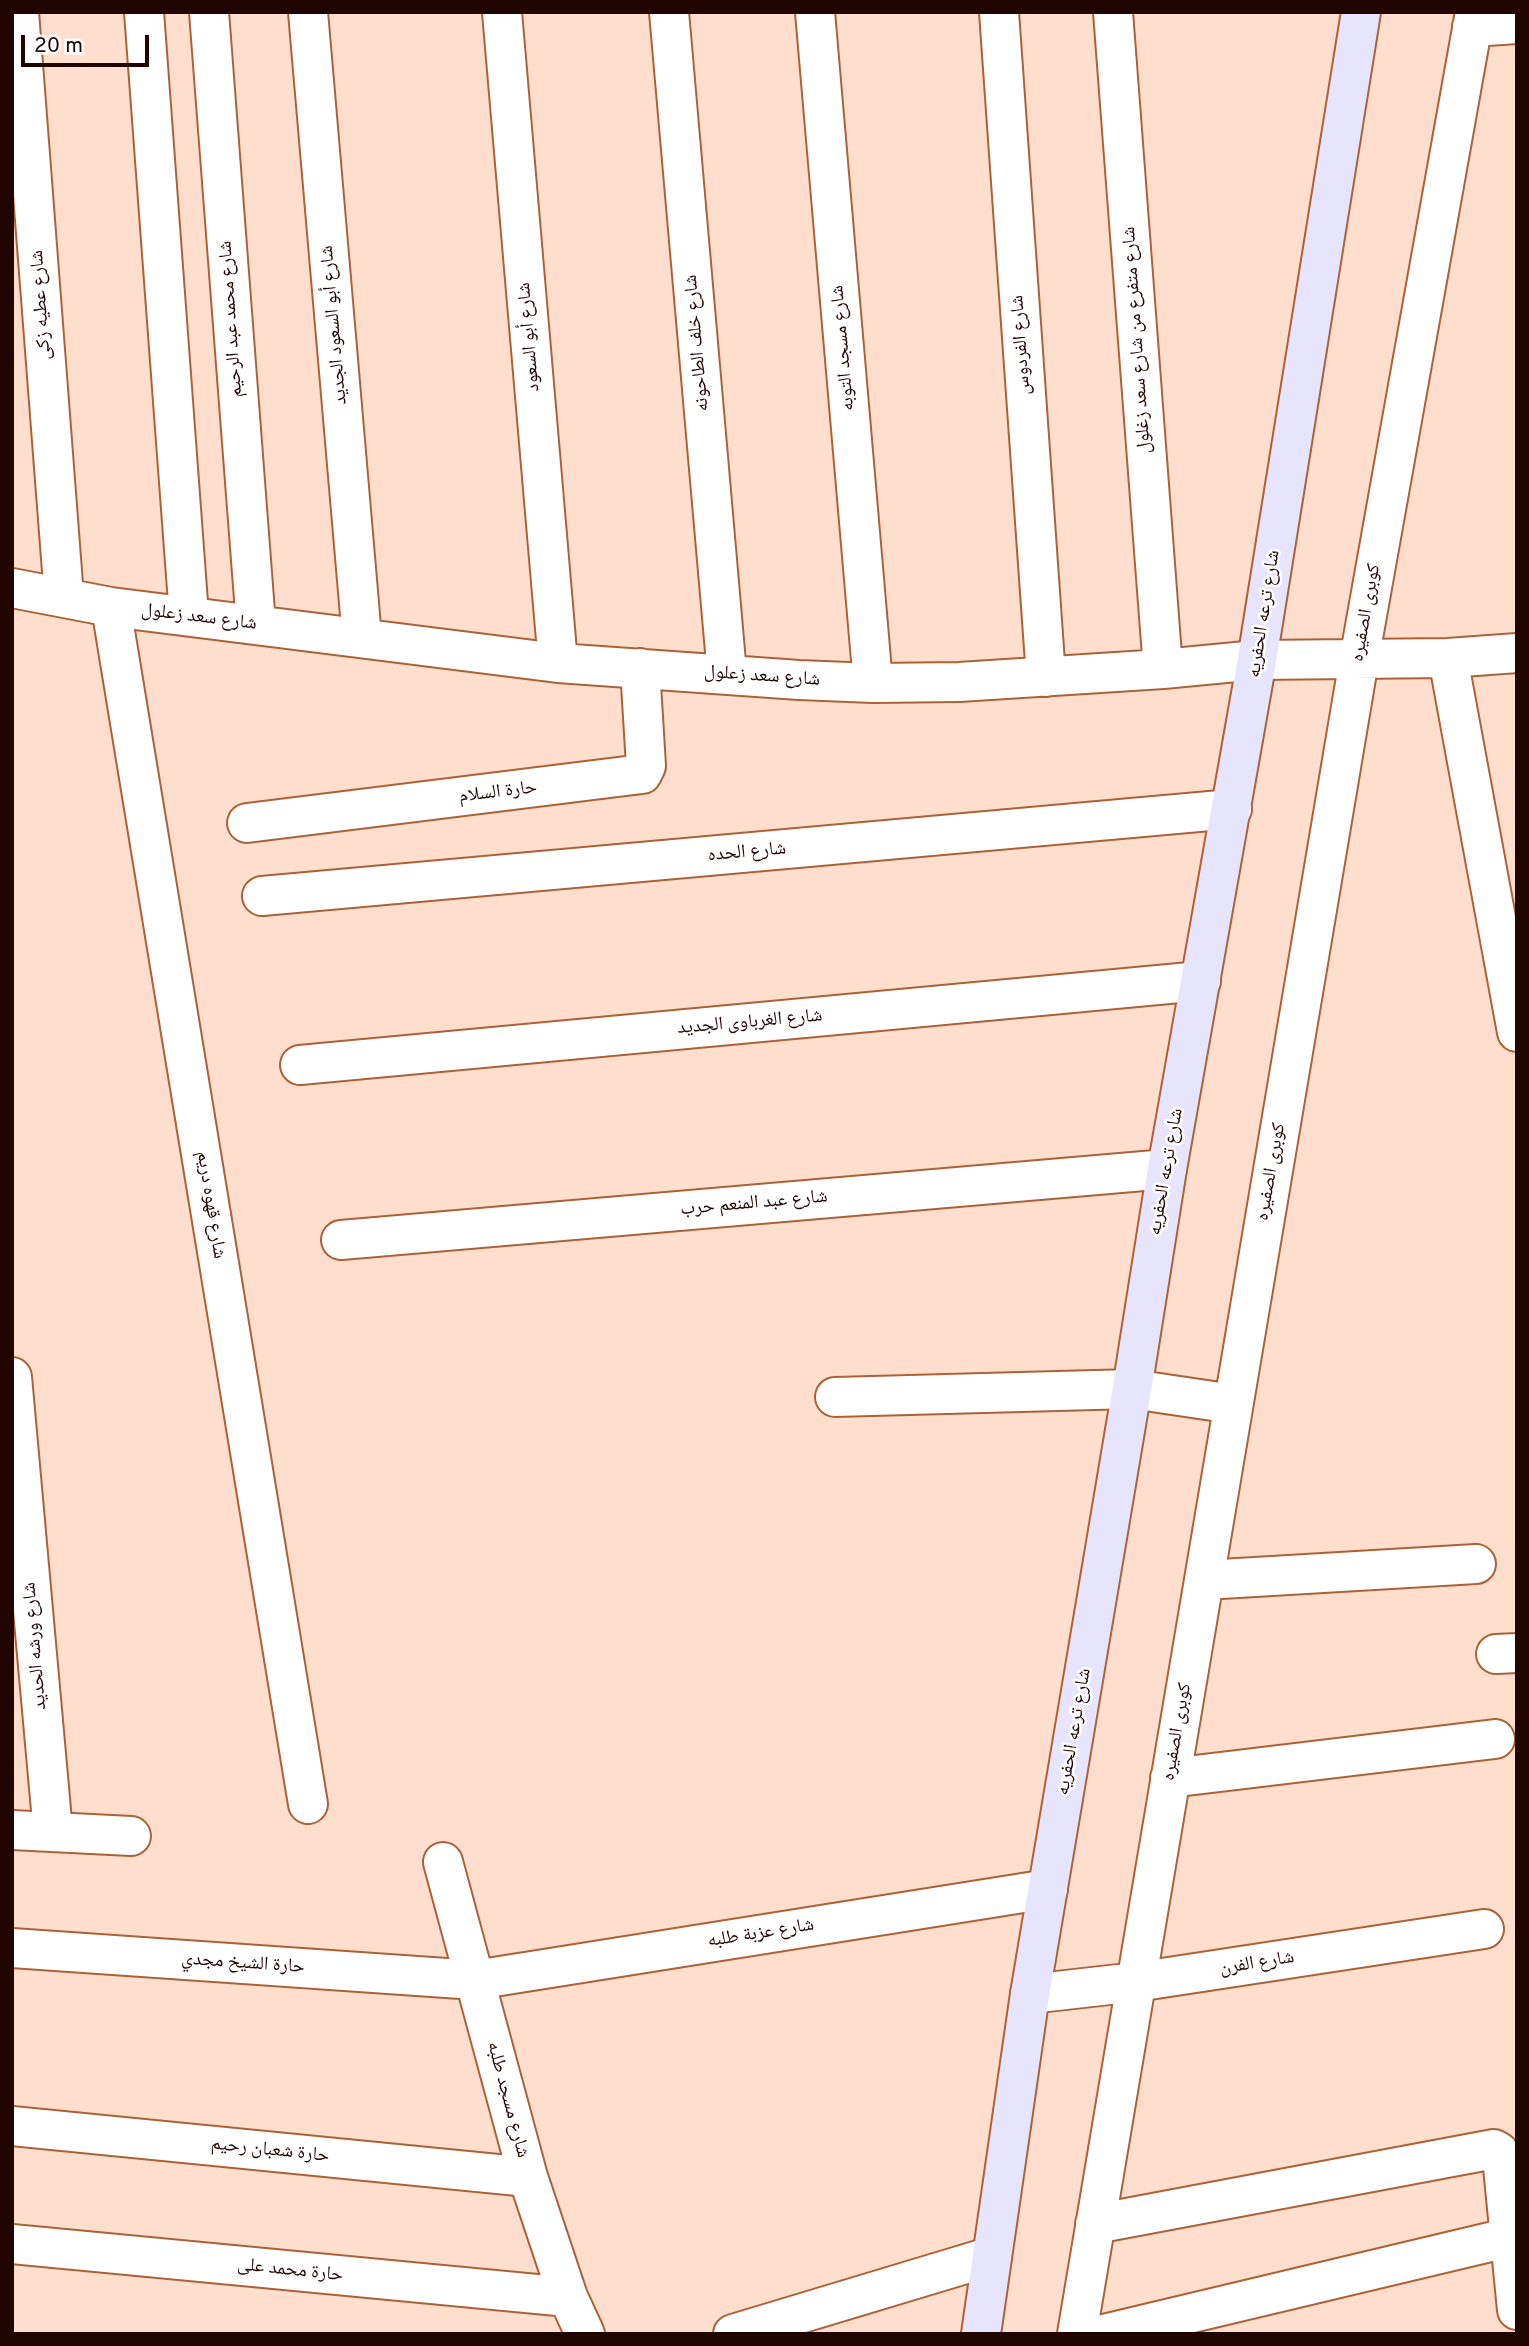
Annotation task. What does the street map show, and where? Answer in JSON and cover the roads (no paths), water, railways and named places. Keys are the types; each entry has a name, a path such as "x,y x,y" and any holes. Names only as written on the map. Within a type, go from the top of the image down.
{"street":[{"name":"شارع عطيه زكى","path":"19,12 64,597"},
{"path":"144,12 189,616"},
{"name":"شارع محمد عبد الرحيم","path":"209,12 256,625"},
{"name":"شارع أبو السعود الجديد","path":"308,12 362,638"},
{"name":"شارع أبو السعود","path":"502,12 558,663"},
{"name":"شارع خلف الطاحونه","path":"669,12 727,674"},
{"name":"شارع مسجد التوبه","path":"815,12 873,683"},
{"name":"شارع الفردوس","path":"999,12 1046,677"},
{"name":"شارع متفرع من شارع سعد زغلول","path":"1113,12 1163,669"},
{"name":"شارع ترعه الحفريه","path":"981,2334 1030,1994 1167,1169 1257,660 1361,12"},
{"path":"1473,20 1517,24"},
{"name":"كوبرى الصفيره","path":"1077,2334 1359,660 1473,20"},
{"name":"شارع سعد زعلول","path":"12,588 111,607 558,663 799,680 959,682 1257,660 1514,658"},
{"name":"شارع قهوه دريم","path":"111,607 308,1804"},
{"path":"1448,658 1517,1032"},
{"name":"حارة السلام","path":"247,823 642,774 646,765 640,668"},
{"name":"شارع الحده","path":"262,896 1232,809"},
{"name":"شارع الغرباوى الجديد","path":"300,1065 1201,981"},
{"name":"شارع عبد المنعم حرب","path":"341,1240 1167,1169"},
{"name":"شارع ورشه الحديد","path":"12,1377 53,1832"},
{"path":"835,1397 1132,1390 1233,1404"},
{"path":"1204,1580 1476,1564"},
{"path":"1170,1778 1495,1739"},
{"path":"12,1830 131,1836"},
{"name":"شارع مسجد طلبه","path":"443,1862 528,2176 568,2297 585,2334"},
{"name":"شارع عزبة طلبه","path":"475,1980 1048,1889"},
{"name":"شارع الفرن","path":"1030,1994 1136,1982 1484,1929"},
{"name":"حارة الشيخ مجدي","path":"12,1948 475,1980"},
{"name":"حارة شعبان رحيم","path":"12,2126 528,2176"},
{"path":"1095,2224 1494,2150 1502,2157 1517,2310"},
{"path":"1104,2334 1510,2236"},
{"name":"حارة محمد على","path":"12,2244 568,2297"},
{"path":"733,2334 992,2256"}]}
